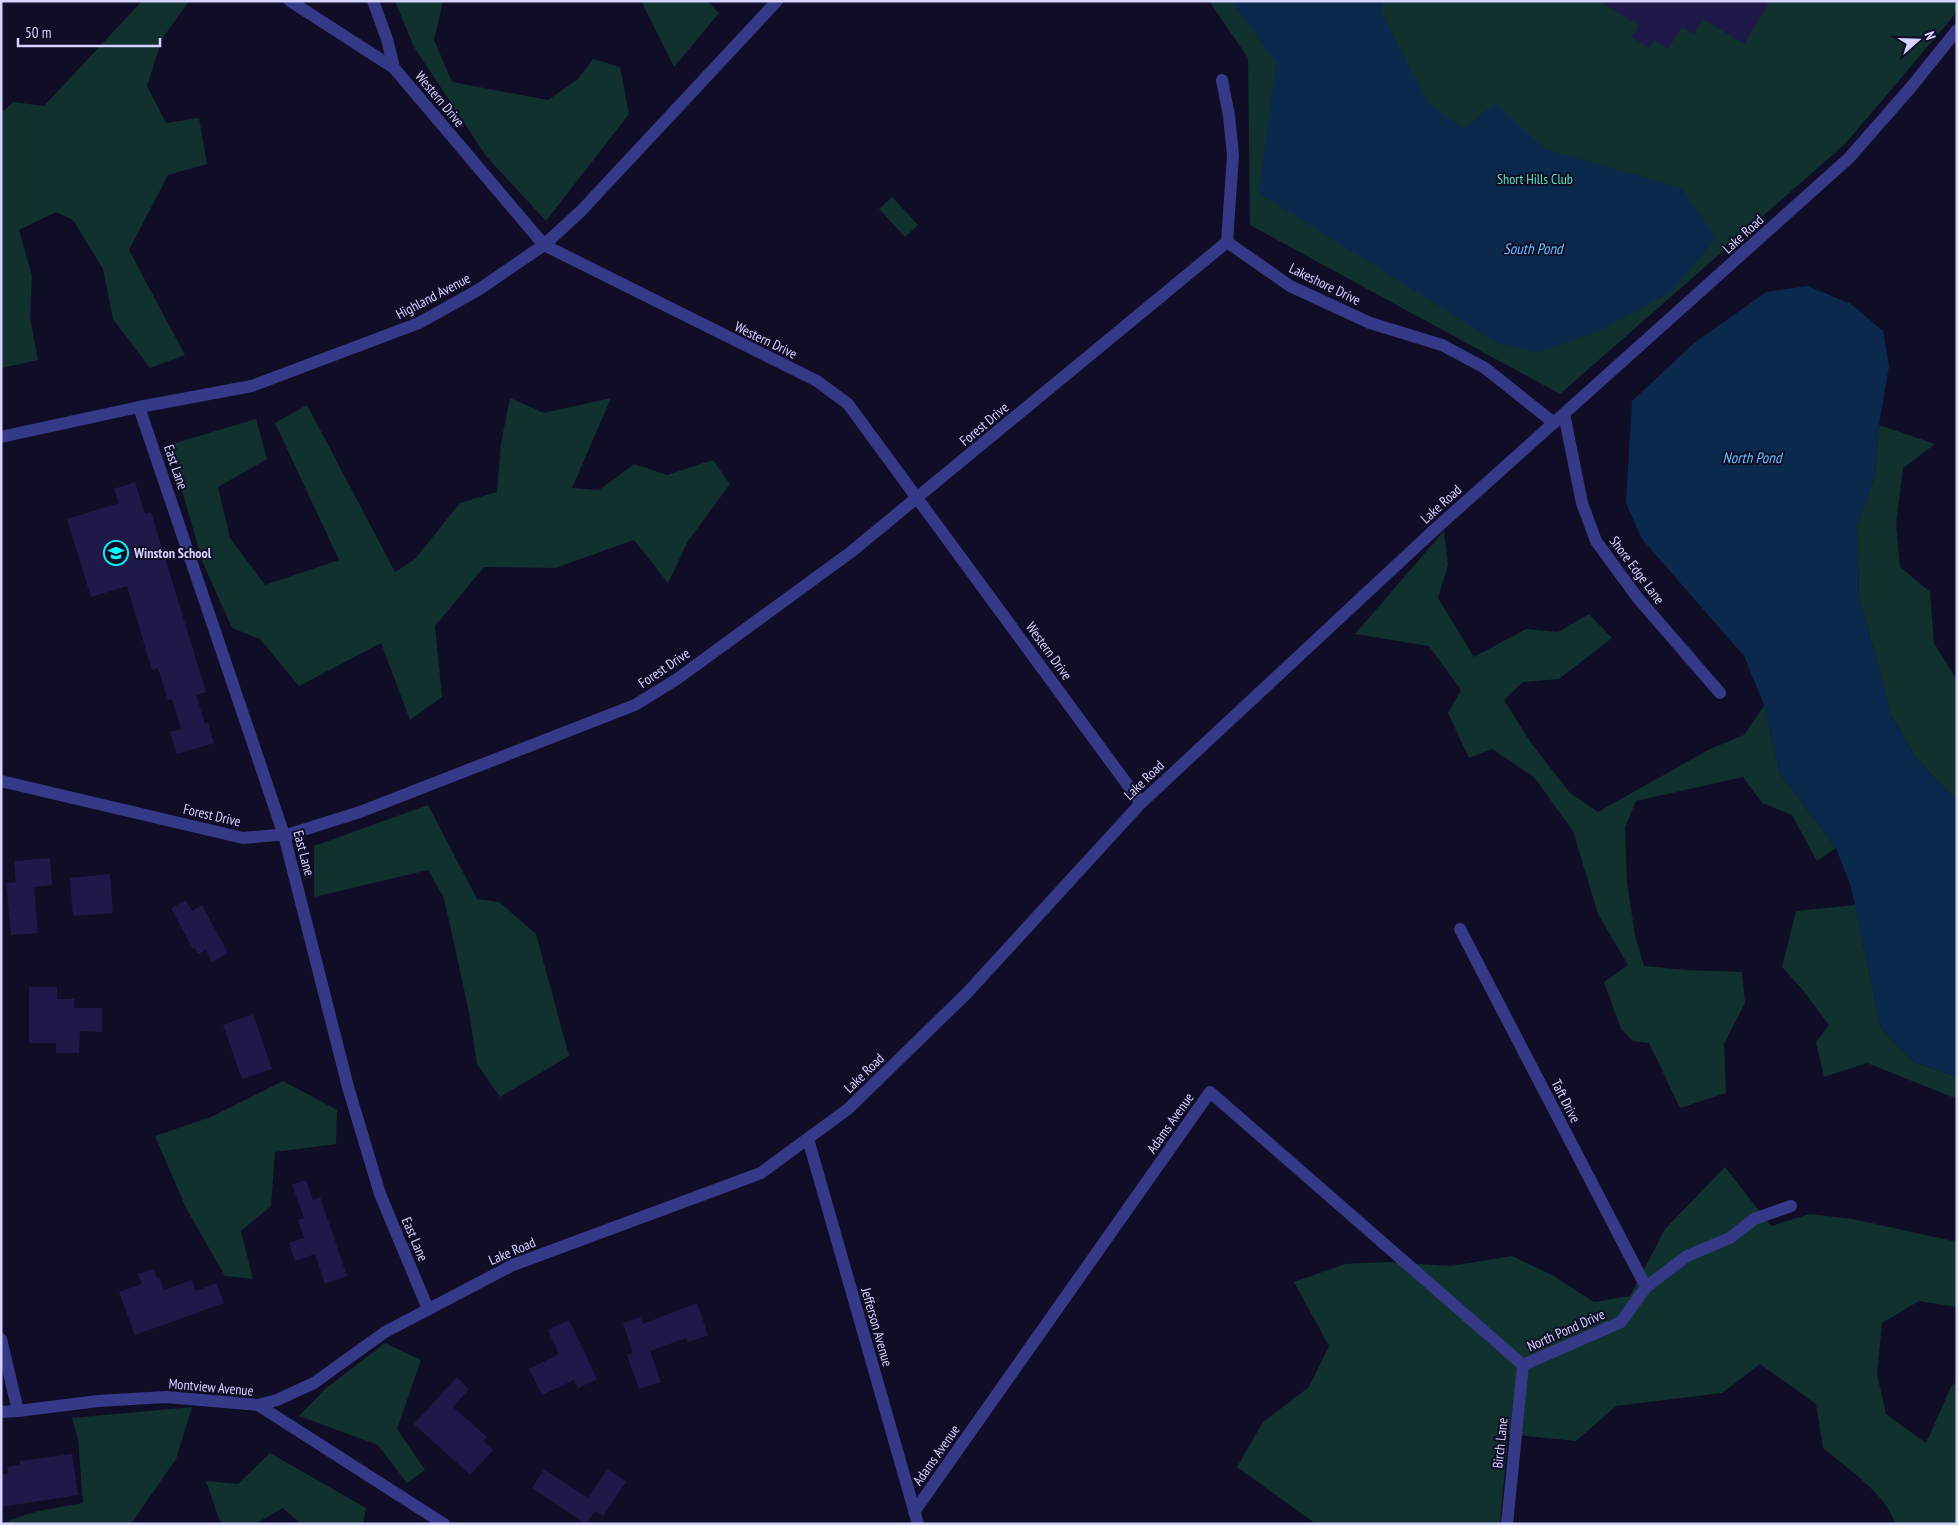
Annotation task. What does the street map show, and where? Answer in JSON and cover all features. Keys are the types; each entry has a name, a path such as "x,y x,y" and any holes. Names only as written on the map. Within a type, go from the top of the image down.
{"street":[{"name":"Western Drive","path":"290,1 394,68 544,245 817,381 848,404 1141,803"},
{"path":"373,1 394,68"},
{"name":"Highland Avenue","path":"1,437 139,407 252,386 410,326 478,290 544,245 581,212 777,1"},
{"name":"Lake Road","path":"258,1405 277,1400 314,1383 385,1332 513,1265 762,1172 848,1109 967,993 1141,803 1432,532 1849,158 1912,86 1957,30"},
{"path":"1222,80 1230,116 1233,156 1227,242"},
{"name":"Lakeshore Drive","path":"1227,242 1290,286 1370,323 1442,345 1485,368 1554,423"},
{"name":"Forest Drive","path":"1,781 243,838 284,835 360,812 635,705 677,679 851,552 1227,242"},
{"name":"East Lane","path":"139,407 284,835 348,1088 380,1194 428,1309"},
{"name":"Shore Edge Lane","path":"1564,414 1582,502 1596,541 1637,597 1720,693"},
{"name":"Taft Drive","path":"1460,929 1646,1287"},
{"name":"Adams Avenue","path":"916,1518 1210,1092 1523,1365"},
{"name":"Jefferson Avenue","path":"808,1139 916,1518"},
{"name":"North Pond Drive","path":"1523,1365 1621,1322 1646,1287 1687,1256 1730,1238 1754,1219 1791,1206"},
{"path":"1,1339 18,1411"},
{"name":"Birch Lane","path":"1507,1524 1523,1365"},
{"name":"Montview Avenue","path":"1,1412 98,1401 166,1397 258,1405 444,1524"}],"green space":[{"path":"142,1 189,1 162,39 147,86 166,123 199,118 207,164 168,175 129,250 185,355 150,368 113,319 103,269 73,220 56,212 19,230 32,276 30,318 38,360 1,368 1,113 13,102 44,106"},
{"path":"395,1 443,1 434,40 452,82 548,100 578,79 593,59 620,67 629,114 546,221 486,156 414,47"},
{"path":"641,1 707,1 719,13 674,67"},
{"name":"Short Hills Club","path":"1209,1 1957,1 1957,12 1845,144 1560,394 1250,225 1248,58"},
{"path":"892,197 918,225 905,237 879,209"},
{"path":"510,398 544,413 611,398 572,488 599,490 634,464 667,475 713,460 730,484 688,541 668,583 634,540 555,568 484,567 435,626 442,697 410,720 381,643 299,686 260,639 232,628 203,563 169,445 256,419 267,459 218,487 230,538 265,585 339,560 275,423 307,405 395,572 415,559 460,503 497,492 501,443"},
{"path":"1879,425 1935,444 1903,468 1896,525 1900,567 1930,592 1934,643 1957,680 1957,802 1916,758 1890,713 1859,599 1857,526 1875,475"},
{"path":"1444,531 1448,565 1438,598 1474,657 1526,629 1558,632 1589,614 1612,638 1559,679 1523,682 1504,700 1531,743 1570,793 1598,812 1710,749 1744,735 1764,706 1780,773 1836,848 1817,861 1792,815 1762,803 1743,777 1636,801 1625,827 1627,882 1635,936 1644,966 1742,972 1745,1003 1724,1044 1726,1093 1680,1108 1649,1043 1633,1041 1621,1029 1604,982 1628,965 1598,914 1573,831 1534,777 1492,749 1469,758 1448,713 1461,690 1429,646 1355,634"},
{"path":"428,805 477,899 499,902 536,934 569,1056 500,1097 477,1064 469,1012 444,898 428,870 314,897 314,846"},
{"path":"1855,905 1881,1028 1914,1062 1957,1077 1957,1099 1867,1063 1824,1077 1816,1042 1829,1025 1802,989 1782,967 1796,911"},
{"path":"283,1081 337,1110 336,1144 275,1152 271,1206 241,1231 253,1279 225,1276 186,1208 155,1136 211,1117"},
{"path":"1725,1167 1771,1226 1810,1214 1853,1219 1957,1242 1957,1307 1919,1301 1882,1323 1877,1374 1886,1414 1926,1443 1951,1387 1957,1381 1956,1524 1895,1524 1891,1513 1875,1492 1823,1448 1816,1404 1760,1364 1722,1393 1616,1406 1576,1441 1508,1434 1500,1524 1316,1524 1237,1467 1263,1422 1309,1387 1329,1346 1294,1282 1345,1264 1388,1262 1451,1266 1512,1256 1552,1275 1594,1302 1630,1296 1665,1229"},
{"path":"385,1343 421,1360 397,1429 425,1470 407,1483 378,1445 299,1416 325,1389"},
{"path":"192,1407 176,1459 133,1521 128,1524 3,1524 32,1513 83,1503 78,1439 72,1418"},
{"path":"270,1453 366,1508 363,1524 301,1524 283,1508 255,1524 223,1524 219,1519 206,1481 238,1484"}],"water":[{"name":"South Pond","path":"1231,1 1382,1 1382,14 1428,103 1464,129 1495,103 1545,149 1681,188 1716,238 1669,293 1601,330 1540,352 1499,344 1259,193 1276,62"},
{"name":"North Pond","path":"1808,286 1851,304 1883,331 1889,366 1879,425 1875,475 1857,526 1859,599 1890,713 1916,758 1957,802 1957,1077 1914,1062 1881,1028 1851,887 1836,848 1780,773 1763,702 1744,656 1642,539 1626,503 1632,401 1693,344 1766,292"}],"building":[{"path":"1600,1 1770,1 1744,44 1703,19 1694,34 1682,27 1668,49 1654,40 1649,48 1632,37 1639,26"},
{"path":"135,482 145,514 151,512 206,692 196,695 205,724 208,723 214,743 177,754 170,732 181,729 172,699 168,700 158,668 152,670 127,586 91,597 67,519 119,503 114,489"},
{"path":"50,858 52,885 34,887 38,933 11,935 6,883 16,882 14,861"},
{"path":"110,874 113,913 73,916 70,878"},
{"path":"186,900 192,911 202,905 228,953 212,962 206,950 198,954 195,948 193,949 171,908"},
{"path":"29,987 57,987 57,999 74,999 74,1008 102,1008 102,1032 80,1031 79,1053 56,1053 56,1043 29,1043"},
{"path":"253,1014 272,1069 242,1079 223,1025"},
{"path":"306,1180 313,1200 320,1197 347,1276 325,1284 315,1254 295,1261 289,1243 304,1238 298,1220 304,1218 292,1185"},
{"path":"154,1269 164,1290 192,1280 196,1291 216,1283 224,1303 135,1335 119,1292 142,1284 138,1274"},
{"path":"697,1303 708,1335 688,1342 686,1338 650,1351 661,1382 639,1389 627,1355 633,1353 623,1323 640,1317 643,1324"},
{"path":"569,1320 597,1379 578,1388 574,1380 542,1395 529,1369 559,1354 548,1330"},
{"path":"457,1377 469,1389 453,1407 487,1437 483,1441 493,1450 470,1475 414,1424"},
{"path":"72,1454 78,1495 1,1507 1,1474 8,1474 7,1467 20,1465 20,1461"},
{"path":"544,1469 588,1498 608,1469 626,1482 603,1516 595,1511 586,1524 532,1488"}],"place":[{"name":"Winston School","path":"116,553"}]}
